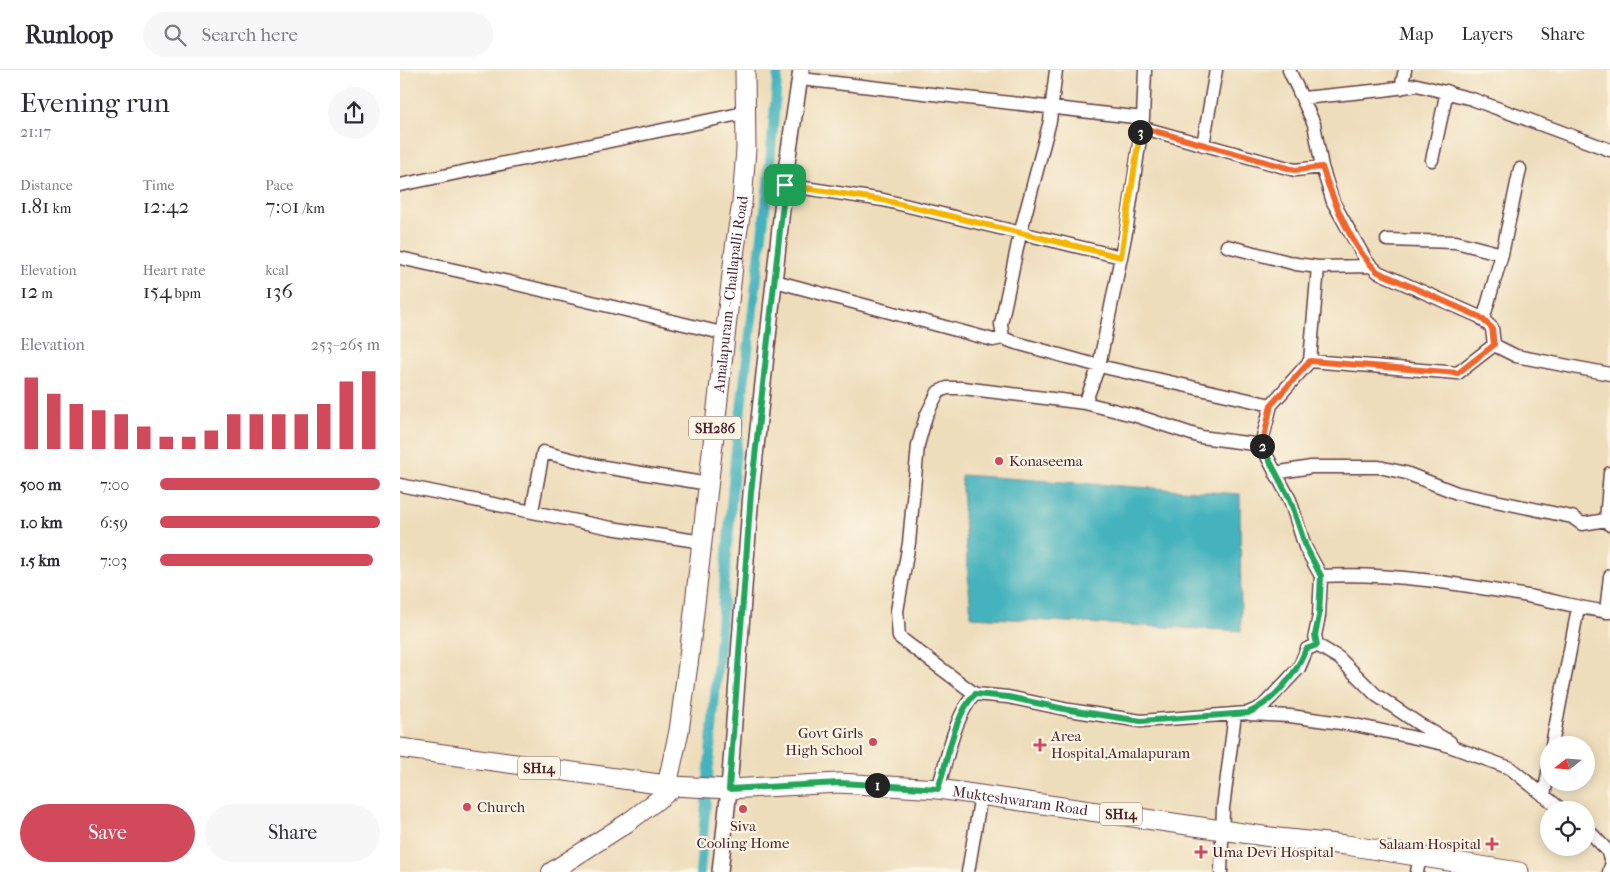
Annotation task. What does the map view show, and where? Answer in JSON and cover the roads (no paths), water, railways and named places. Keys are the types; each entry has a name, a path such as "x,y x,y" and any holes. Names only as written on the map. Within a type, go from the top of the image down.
{"main road":[{"name":"Amalapuram - Challapalli Road","path":"672,786 703,542 735,248 742,202 746,149 744,113 745,70"},
{"name":"Mukteshwaram Road","path":"401,752 672,786 725,789 840,783 938,789 1223,830 1418,864 1519,872"},
{"path":"551,872 627,823 671,790 672,786"}],"street":[{"path":"1003,338 1001,324 1020,234 1052,109 1056,70"},
{"path":"1085,403 1098,366 1121,257 1142,122 1145,70"},
{"path":"1203,145 1216,70"},
{"path":"1289,70 1314,124 1322,167 1333,202 1371,266 1378,272 1464,309 1484,320 1492,328 1494,345"},
{"path":"1401,88 1405,70"},
{"path":"720,872 725,789 751,493 785,185 801,74 1142,122 1203,145 1295,170 1322,167"},
{"path":"1303,98 1417,85 1447,91 1610,150"},
{"path":"1432,160 1447,91"},
{"path":"400,185 744,113"},
{"path":"1484,320 1502,254 1520,168"},
{"path":"785,185 883,200 1121,257"},
{"path":"1386,240 1456,242 1502,254"},
{"path":"1227,246 1296,264 1318,267 1371,266"},
{"path":"400,258 726,334"},
{"path":"1318,267 1310,361 1271,405 1261,445 1290,500 1306,547 1321,576 1319,616 1315,635 1317,645 1339,658 1376,695 1400,712 1467,751"},
{"path":"775,281 993,340 1003,338 1098,366 1271,405"},
{"path":"1310,361 1458,373 1494,345"},
{"path":"1494,345 1516,356 1610,374"},
{"path":"1261,445 1201,438 1137,416 1085,403 1006,392 947,388 938,392 926,416 918,445 908,543 897,610 899,636 975,694 1008,697 1069,710 1141,721 1241,714 1290,716 1355,725 1467,751 1510,768 1550,801"},
{"path":"532,511 543,452 598,466 709,484"},
{"path":"1275,473 1311,467 1379,467 1406,474 1457,493 1572,517 1582,524 1608,523 1610,473"},
{"path":"400,485 611,528 703,542"},
{"path":"1321,576 1346,574 1450,582 1530,596 1578,608 1608,612 1610,576"},
{"path":"1554,736 1578,608"},
{"path":"1241,714 1262,707 1299,668 1306,649 1317,645"},
{"path":"938,789 960,716 967,702 975,694"},
{"path":"1222,872 1223,808 1241,714"},
{"path":"1544,796 1545,791"},
{"path":"968,872 981,795"},
{"path":"1605,839 1610,859"}],"water":[{"path":"961,475 1240,494 1241,631 971,617"}],"waterway":[{"path":"700,872 735,459 768,185 778,70"}],"place":[{"name":"Konaseema","path":"999,461"},
{"name":"Govt Girls High School","path":"873,742"},
{"name":"Area Hospital,Amalapuram","path":"1040,745"},
{"name":"Church","path":"467,807"},
{"name":"Siva Cooling Home","path":"743,809"},
{"name":"Salaam Hospital","path":"1492,844"},
{"name":"Uma Devi Hospital","path":"1201,852"}]}
